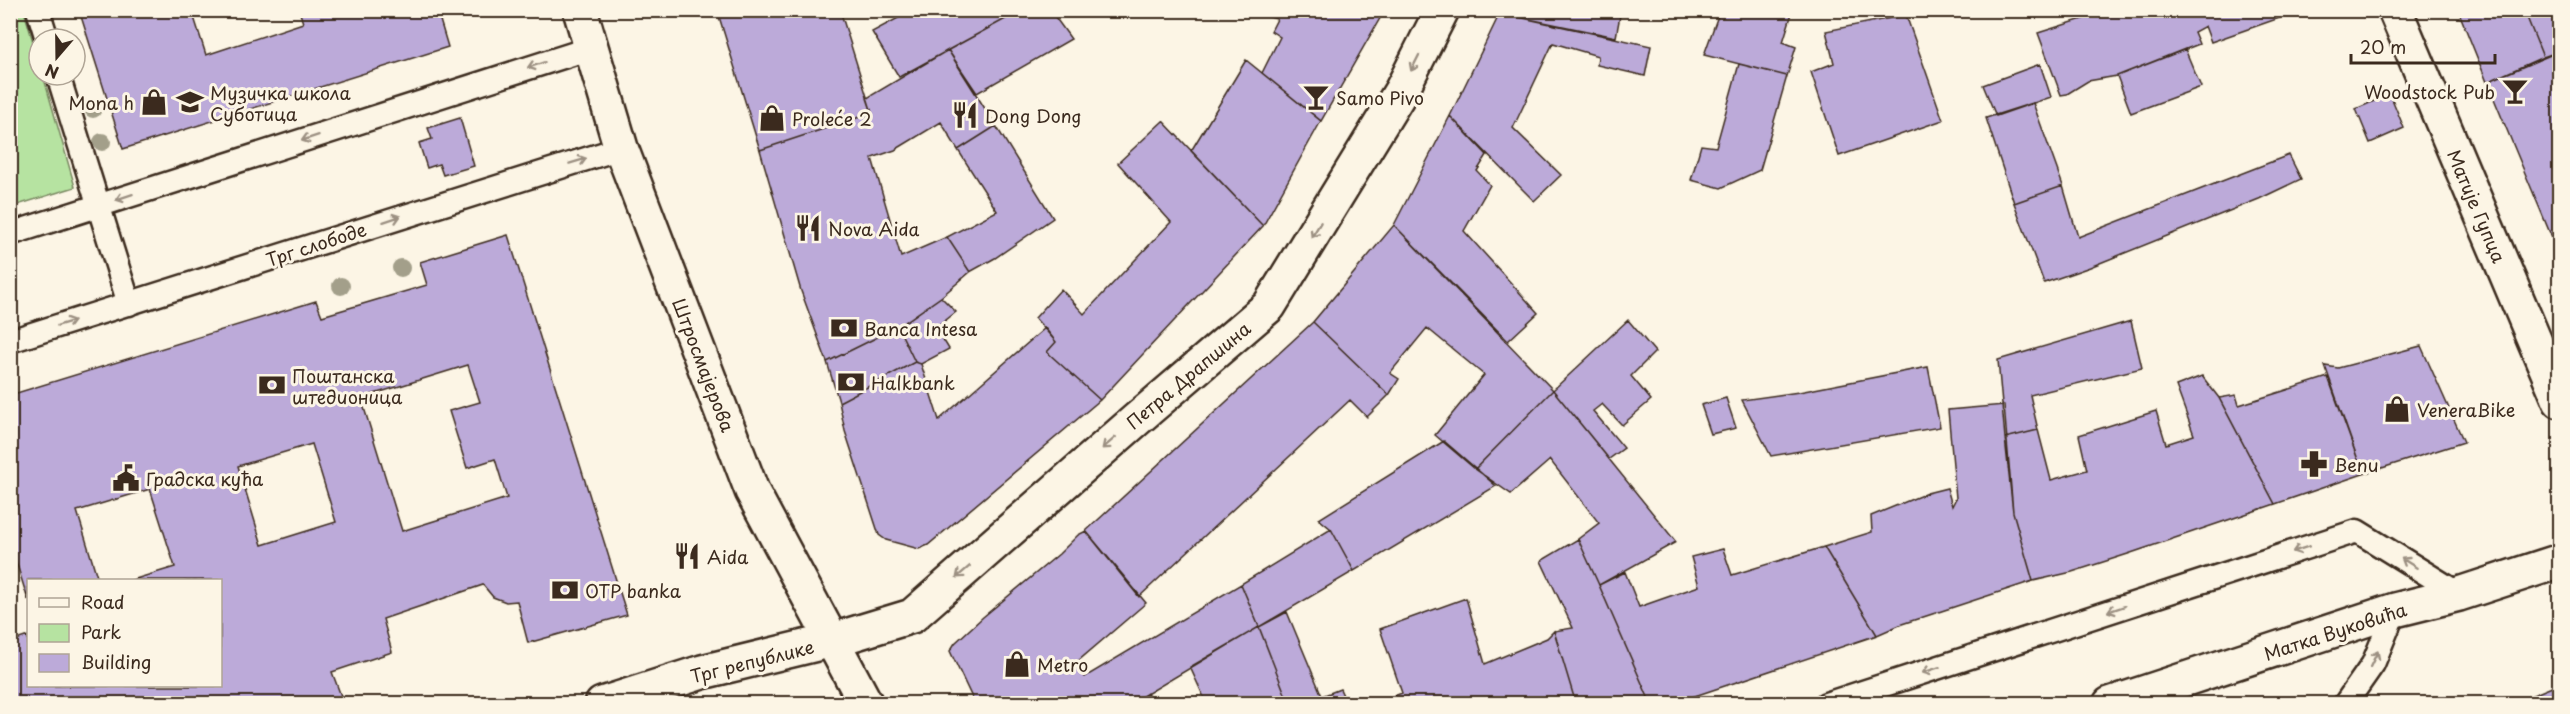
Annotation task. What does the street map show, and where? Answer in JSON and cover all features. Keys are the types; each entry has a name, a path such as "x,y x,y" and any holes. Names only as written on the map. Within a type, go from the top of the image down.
{"street":[{"name":"Штросмајерова","path":"579,10 621,148 752,491 866,704"},
{"name":"Петра Драпшина","path":"833,640 912,616 1269,306 1401,91 1442,10"},
{"name":"Матије Гупца","path":"2395,10 2559,401"},
{"name":"Матка Вуковића","path":"2110,704 2395,610 2459,594 2559,561"},
{"name":"Трг републике","path":"602,704 702,672 833,640"}],"lane":[{"path":"38,10 43,27"},
{"path":"10,234 591,48"},
{"path":"62,87 129,304"},
{"name":"Трг слободе","path":"10,341 621,148"},
{"path":"1826,704 2357,531 2459,594"},
{"path":"2346,704 2373,664 2395,610"}],"green space":[{"path":"11,10 24,11 29,27 27,87 46,87 75,187 11,207"}],"building":[{"name":"Музичка школа Суботица","path":"79,10 203,10 193,14 206,55 303,23 299,10 437,10 448,47 123,149 87,35 87,27 84,27"},
{"path":"717,10 840,10 872,113 760,150"},
{"path":"913,10 1022,10 899,77 872,32"},
{"path":"1022,10 1050,10 1071,39 977,93 948,50"},
{"path":"1243,10 1378,10 1383,13 1321,121 1262,73 1280,37 1271,31 1277,19"},
{"path":"1501,10 1621,10 1616,37 1500,13"},
{"path":"1720,10 1793,10 1783,42 1796,47 1787,76 1704,55"},
{"path":"2111,10 2287,10 2288,15 2211,42 2205,26 2194,32 2199,44 2117,76 2088,81 2067,94 2061,95 2038,33"},
{"path":"2458,10 2524,10 2543,57 2487,82"},
{"path":"2524,10 2560,10 2560,51 2543,57"},
{"path":"1500,13 1651,46 1645,76 1597,65 1598,56 1553,43 1513,128 1561,175 1534,201 1450,116"},
{"path":"1906,15 1943,120 1839,156 1811,72 1834,63 1826,31"},
{"path":"2185,49 2201,87 2131,113 2117,76"},
{"path":"948,50 996,126 958,150 941,122 895,150 872,158 901,257 947,237 970,272 941,297 898,327 827,362 801,291 760,150 872,113 867,98"},
{"path":"2560,51 2560,257 2487,82"},
{"path":"1246,60 1321,121 1263,226 1191,151"},
{"path":"1739,64 1787,76 1760,170 1721,188 1691,180 1701,145 1716,147"},
{"path":"2040,64 2051,97 1996,116 1983,85"},
{"path":"2390,94 2404,128 2370,143 2356,109"},
{"path":"2033,103 2063,186 2014,203 1986,118"},
{"path":"1450,116 1487,155 1477,171 1490,185 1464,231 1538,313 1508,341 1394,225"},
{"path":"460,118 474,166 443,175 439,164 427,168 419,143 432,139 428,128"},
{"path":"1163,121 1263,226 1100,400 1047,352 1056,342 1035,318 1061,289 1084,314 1171,222 1118,163"},
{"path":"996,126 1053,218 995,258 970,272 947,237 997,211 958,150"},
{"path":"2289,155 2301,179 2259,199 2090,267 2044,283 2014,203 2063,186 2078,237"},
{"path":"1394,225 1553,390 1475,469 1435,435 1484,375 1427,328 1390,373 1399,379 1389,395 1313,322"},
{"name":"Градска кућа","path":"508,235 627,615 528,643 517,601 506,602 493,597 483,585 383,619 392,652 332,672 344,704 113,704 113,702 107,704 10,704 10,642 27,636 27,687 222,687 222,579 135,579 175,567 150,489 77,511 98,579 27,579 27,597 10,542 10,395 316,301 322,316 427,285 420,262","holes":["468,365 480,402 449,411 467,468 495,459 507,498 402,531 361,398","312,444 336,522 262,545 238,466"]},
{"path":"941,297 956,312 936,328 949,349 921,364 915,362 898,327"},
{"path":"1628,320 1655,352 1631,376 1651,400 1622,425 1602,404 1593,411 1624,448 1609,459 1553,390"},
{"path":"2131,321 2142,368 2030,395 2038,430 2005,438 1998,360"},
{"path":"1313,322 1389,395 1367,417 1350,400 1139,597 1086,531"},
{"path":"898,327 915,362 839,402 827,362"},
{"path":"1045,328 1056,342 1047,352 1100,400 928,545 919,549 886,540 879,535 845,431 839,402 915,362 921,364 939,420"},
{"path":"2421,346 2464,442 2363,474 2325,366 2338,368"},
{"path":"1928,367 1940,427 1771,456 1742,400 1799,392"},
{"path":"2202,376 2219,398 2275,504 2072,572 2033,581 2013,512 2005,438 2038,430 2051,480 2087,470 2079,435 2156,411 2166,444 2194,435 2176,386"},
{"path":"2328,377 2363,474 2275,504 2219,398 2236,395 2239,405"},
{"path":"1553,390 1676,542 1599,585 1578,539 1599,523 1550,460 1511,494 1475,469"},
{"path":"1726,398 1736,428 1711,434 1701,405"},
{"path":"2004,405 2013,512 2033,581 1902,624 1877,635 1824,547 1872,532 1871,516 1927,493 1947,488 1952,506 1956,498 1948,410"},
{"path":"1444,441 1496,486 1354,571 1331,529 1319,519"},
{"path":"1331,529 1354,571 1259,627 1241,584"},
{"path":"1086,531 1146,603 1077,662 1085,677 1241,584 1259,627 1130,704 975,704 950,651 955,643 1078,535"},
{"path":"1578,539 1651,704 1576,704 1554,631 1573,628 1541,561"},
{"path":"1824,547 1877,635 1671,704 1651,704 1599,585 1625,572 1639,607 1699,586 1691,557 1723,549 1732,575"},
{"path":"1466,598 1485,664 1547,638 1554,631 1576,704 1373,704 1402,693 1380,629"},
{"path":"1287,612 1322,696 1340,689 1347,704 1289,704 1259,627"},
{"path":"1259,627 1289,704 1207,704 1190,667"},
{"path":"2560,685 2560,704 2511,704 2552,687"},
{"path":"1147,693 1152,704 1130,704"}],"place":[{"name":"Woodstock Pub","path":"2515,91"},
{"name":"Samo Pivo","path":"1316,97"},
{"name":"Mona h","path":"154,102"},
{"name":"Музичка школа Суботица","path":"190,102"},
{"name":"Dong Dong","path":"965,115"},
{"name":"Proleće 2","path":"772,118"},
{"name":"Nova Aida","path":"808,228"},
{"name":"Banca Intesa","path":"844,328"},
{"name":"Halkbank","path":"851,382"},
{"name":"Поштанска штедионица","path":"272,385"},
{"name":"VeneraBike","path":"2397,409"},
{"name":"Benu","path":"2314,464"},
{"name":"Градска кућа","path":"126,478"},
{"name":"Aida","path":"687,556"},
{"name":"OTP banka","path":"565,590"},
{"name":"Metro","path":"1017,664"}]}
